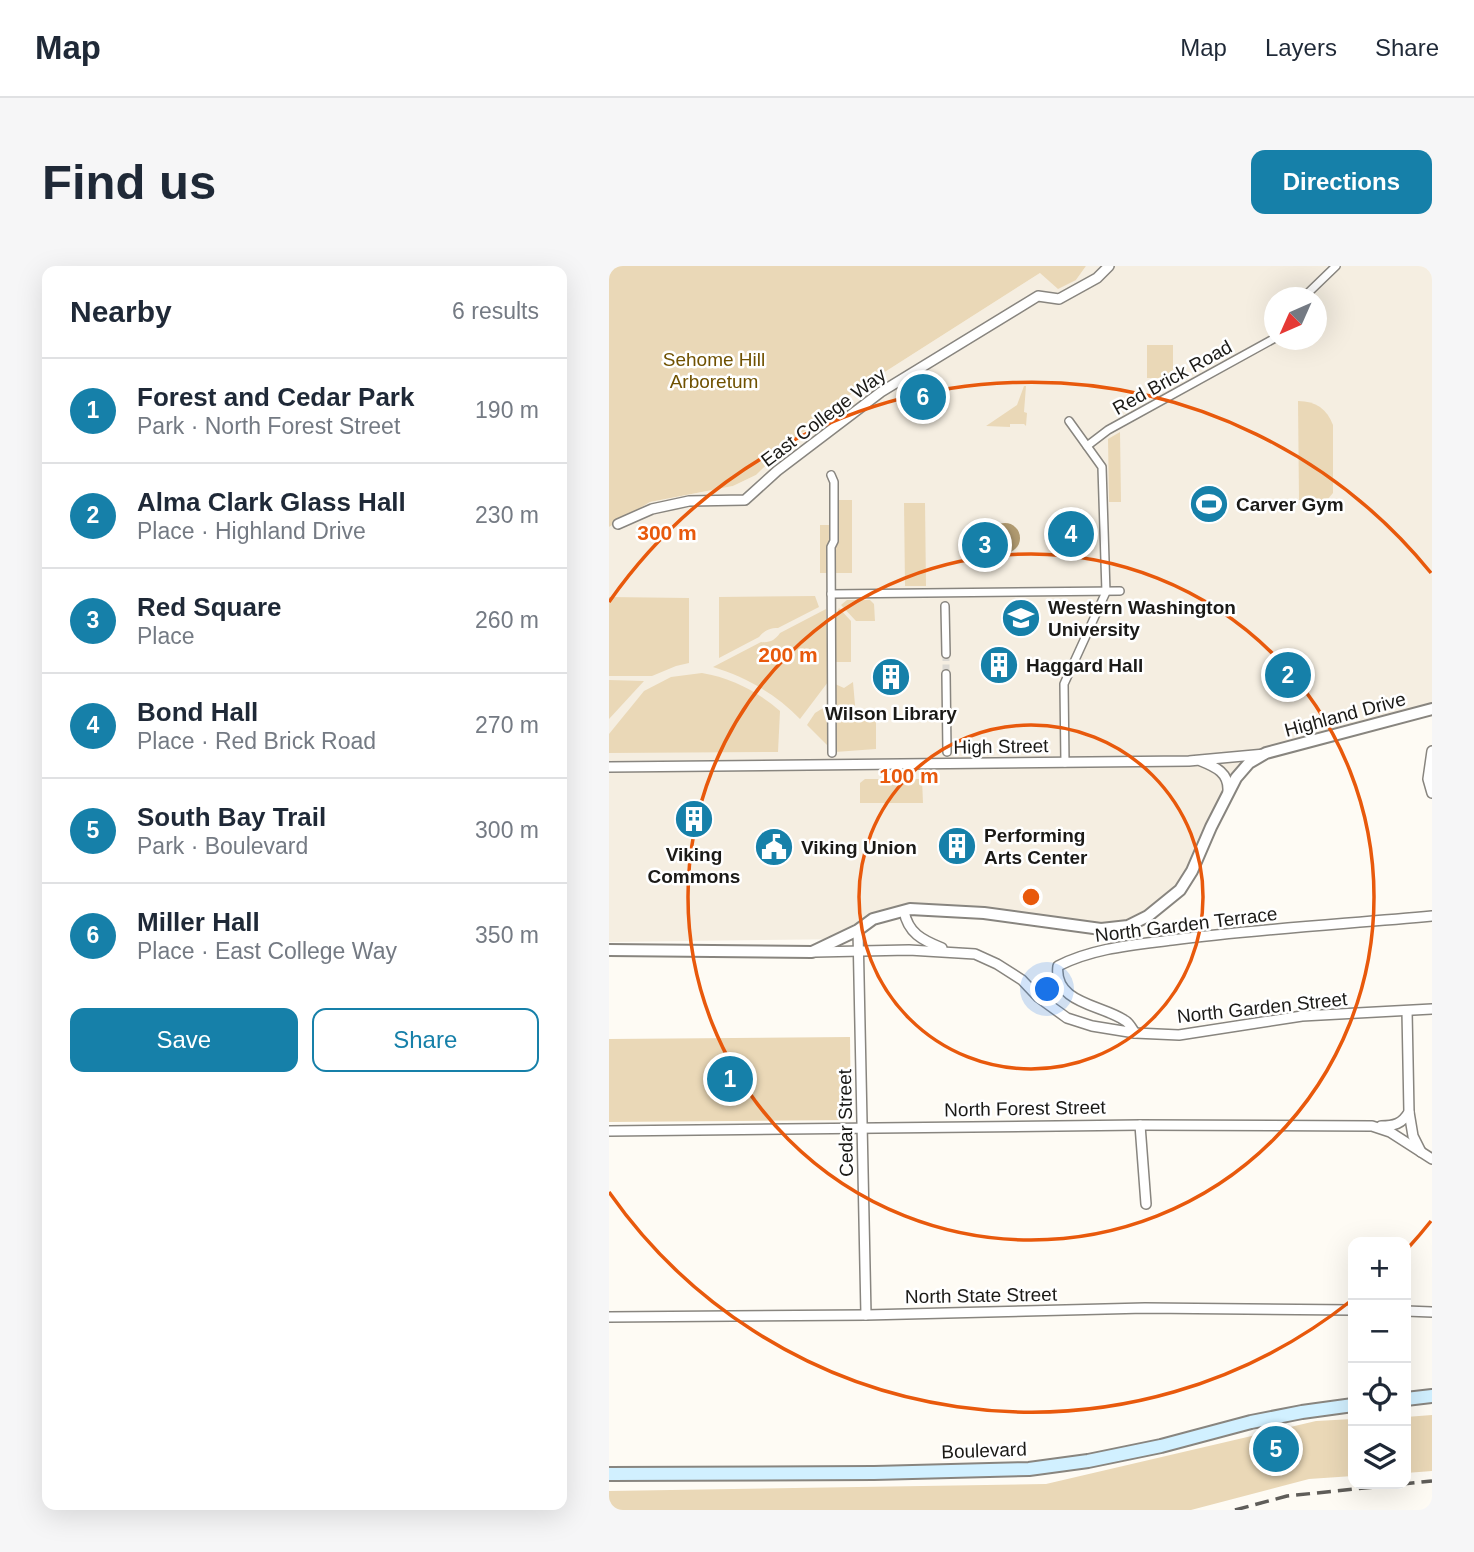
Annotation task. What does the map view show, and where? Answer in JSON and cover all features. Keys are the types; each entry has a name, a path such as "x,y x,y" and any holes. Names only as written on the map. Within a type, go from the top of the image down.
{"main road":[{"path":"1411,1398 1432,1396"},
{"name":"Boulevard","path":"609,1474 874,1473 1029,1469 1089,1461 1161,1446 1251,1422 1348,1406"}],"street":[{"name":"East College Way","path":"618,524 652,509 689,501 745,500 777,471 881,392 1038,296 1059,299 1097,278 1109,266"},
{"path":"1314,287 1336,266"},
{"name":"Red Brick Road","path":"1087,446 1108,430 1264,344"},
{"path":"1065,763 1065,684 1106,592 1102,467 1069,421"},
{"path":"831,475 834,482 834,541 831,547 832,753"},
{"path":"831,594 1120,591"},
{"path":"945,606 946,654"},
{"path":"946,674 947,752"},
{"name":"Highland Drive","path":"1266,753 1432,709"},
{"path":"1432,751 1427,779 1432,793"},
{"path":"812,952 858,930 873,919 910,909 983,913 1101,929 1128,926 1148,916 1180,890 1192,871 1240,771 1266,753"},
{"name":"High Street","path":"609,768 1199,760 1266,753"},
{"path":"1199,760 1223,773 1228,779 1228,793"},
{"name":"North Garden Street","path":"904,911 910,929 918,937 951,951"},
{"name":"North Garden Terrace","path":"1135,1033 1126,1020 1096,1009 1063,989 1056,977 1058,966 1076,956 1187,938 1432,916"},
{"name":"Cedar Street","path":"858,930 866,1315"},
{"name":"North Garden Street","path":"609,950 860,953 951,951 975,954 997,964 1022,981 1038,998 1067,1018 1091,1026 1135,1033 1179,1035 1302,1016 1432,1009"},
{"path":"1407,1011 1409,1112 1413,1136 1422,1154"},
{"path":"1372,1126 1397,1124 1402,1122 1409,1112"},
{"path":"1140,1125 1146,1205"},
{"name":"North Forest Street","path":"609,1131 1140,1125 1372,1126 1397,1136 1432,1159"},
{"name":"North State Street","path":"609,1317 866,1315 1145,1308 1348,1310"},
{"path":"1411,1311 1432,1312"}],"shaded area":[{"name":"Western Washington University","path":"1086,266 1432,266 1432,709 1249,763 1192,871 1148,916 1100,929 910,909 873,919 850,939 609,942 609,527 650,502 733,486 756,475 788,444 855,391 1040,273 1076,280"},
{"path":"1005,523 1016,527 1020,538 1016,549 1005,553 994,549 990,538 994,527"}],"green space":[{"name":"Sehome Hill Arboretum","path":"609,266 1086,266 1076,280 1058,289 1040,273 855,391 788,444 756,475 733,486 650,502 609,527"},
{"path":"1147,345 1173,345 1173,378 1147,378"},
{"path":"1024,386 1026,426 986,426 1017,405"},
{"path":"1298,401 1310,402 1320,407 1328,414 1333,425 1333,493 1327,500 1299,500"},
{"path":"1120,432 1121,502 1109,502 1108,439"},
{"path":"831,500 852,500 852,573 820,573 820,525 832,525"},
{"path":"904,503 925,503 926,586 905,586"},
{"path":"815,596 819,607 778,628 767,630 719,658 719,597"},
{"path":"609,597 689,598 689,663 652,676 609,676"},
{"path":"847,600 870,600 874,604 875,621 856,621 841,605"},
{"path":"839,608 851,621 851,662 835,662 835,617"},
{"path":"826,609 828,682 800,719 760,687 713,667 761,642 776,638 780,633"},
{"path":"702,673 724,678 744,687 780,711 778,752 609,753 609,734 644,691 671,677"},
{"path":"609,680 644,681 609,719"},
{"path":"853,682 855,705 851,712 876,715 876,749 835,752 835,684 844,688"},
{"path":"828,705 830,748 807,725 815,713"},
{"path":"865,779 922,779 923,803 860,803 860,783"},
{"path":"850,1037 851,1120 609,1122 609,1039"},
{"path":"1432,1415 1432,1471 1411,1473 1411,1417"},
{"path":"1348,1419 1348,1476 1309,1479 1191,1510 609,1510 609,1491 1046,1484 1316,1421"}],"tunnel":[{"path":"946,654 946,674"}],"railway":[{"path":"1235,1510 1287,1496 1432,1481"}],"place":[{"name":"Miller Hall","path":"923,397"},
{"name":"Carver Gym","path":"1209,504"},
{"name":"Bond Hall","path":"1071,534"},
{"name":"Red Square","path":"985,545"},
{"name":"Western Washington University","path":"1021,618"},
{"name":"Haggard Hall","path":"999,665"},
{"name":"Alma Clark Glass Hall","path":"1288,675"},
{"name":"Wilson Library","path":"891,677"},
{"name":"Viking Commons","path":"694,819"},
{"name":"Performing Arts Center","path":"957,846"},
{"name":"Viking Union","path":"774,847"},
{"name":"Forest and Cedar Park","path":"730,1079"},
{"name":"South Bay Trail","path":"1276,1449"}]}
